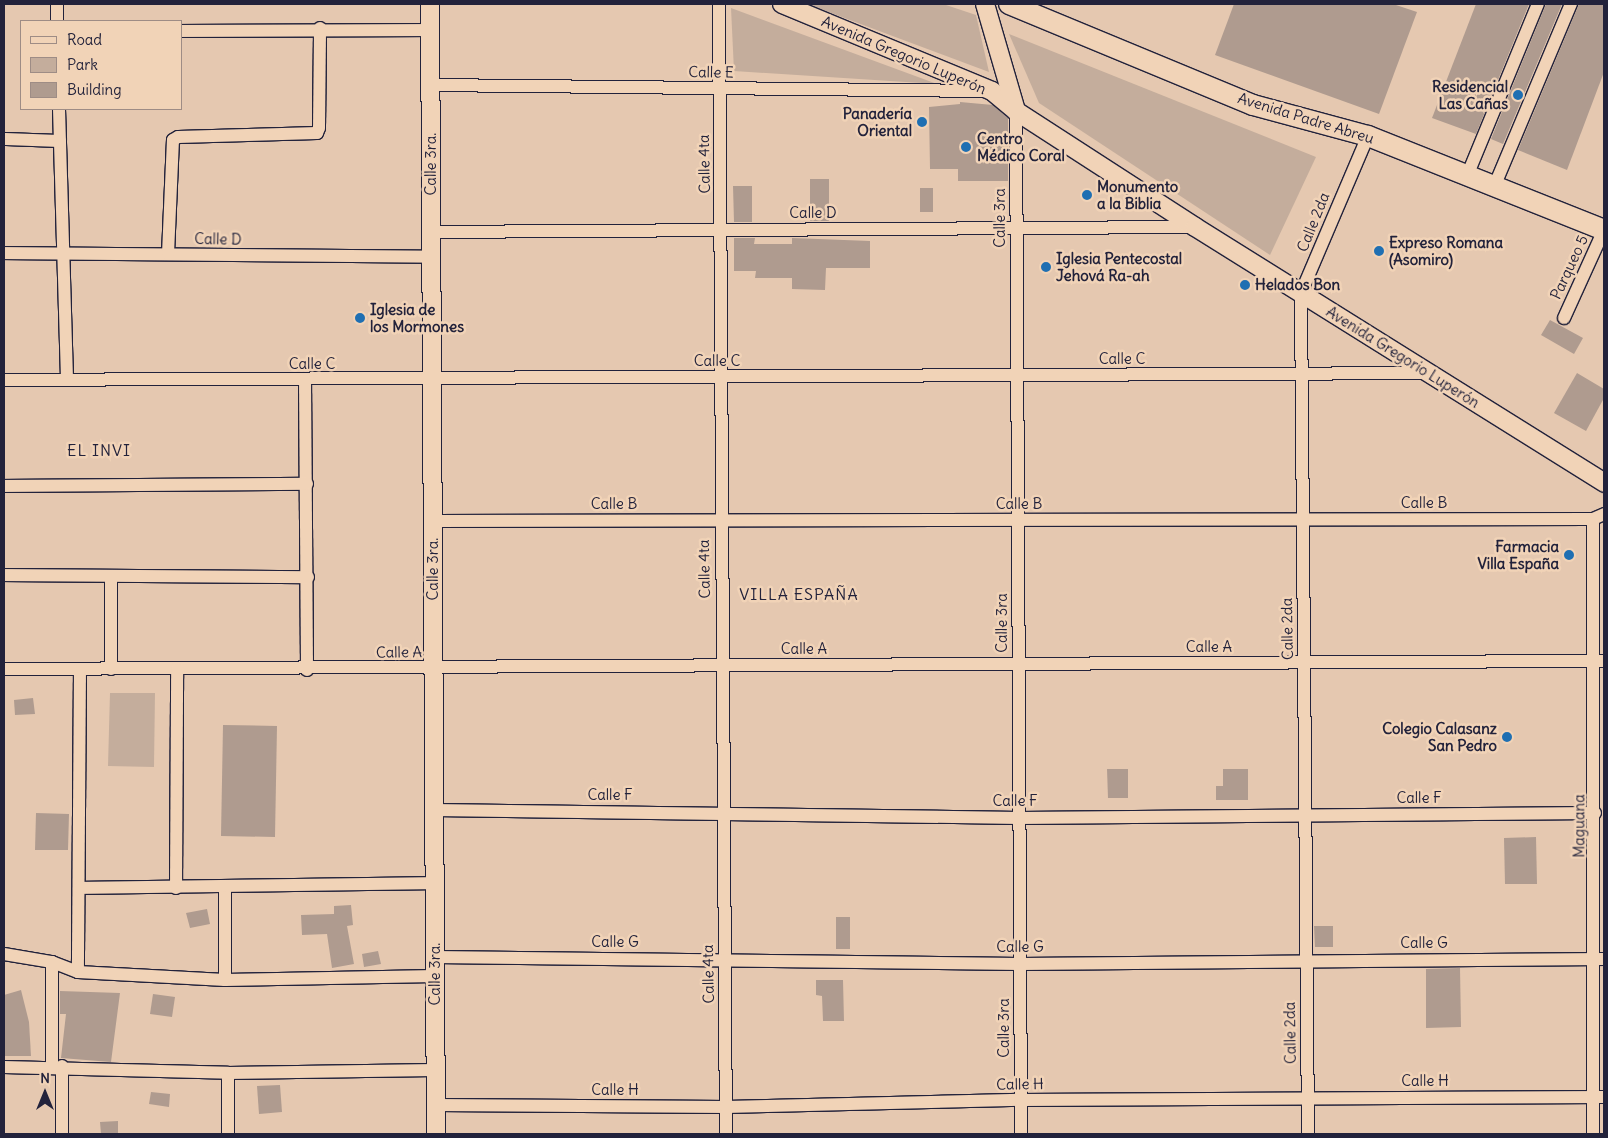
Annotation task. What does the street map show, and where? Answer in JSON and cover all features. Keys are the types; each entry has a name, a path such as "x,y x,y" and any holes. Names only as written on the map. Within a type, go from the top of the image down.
{"main road":[{"name":"Calle 3ra.","path":"430,4 436,1134"},
{"name":"Avenida Gregorio Luperón","path":"782,4 992,92 1016,111 1195,227 1604,483"},
{"path":"985,4 1016,111"},
{"name":"Avenida Padre Abreu","path":"1008,4 1253,104 1368,136 1604,230"}],"street":[{"path":"57,4 57,20"},
{"name":"Calle 4ta","path":"719,4 721,230 719,378 726,1134"},
{"path":"1467,176 1538,4"},
{"path":"1494,187 1571,4"},
{"path":"168,254 173,140 178,137 316,133 319,128 320,28"},
{"path":"182,31 320,28 430,30"},
{"name":"Calle E","path":"430,86 992,92"},
{"path":"59,110 67,380"},
{"name":"Calle 3ra","path":"1016,111 1021,1134"},
{"name":"Calle 2da","path":"1308,1134 1305,960 1301,293 1368,136"},
{"path":"4,139 60,141"},
{"name":"Calle D","path":"431,232 1195,227"},
{"name":"Parqueo 5","path":"1564,318 1604,230"},
{"name":"Calle D","path":"4,253 432,257"},
{"name":"Calle C","path":"4,380 432,380 1431,373"},
{"path":"305,380 308,577 307,670"},
{"path":"4,486 307,484"},
{"name":"Calle B","path":"433,521 1302,519 1599,516"},
{"name":"Maguana","path":"1593,1134 1599,1097 1600,959 1595,813 1600,661 1599,516"},
{"path":"4,575 308,577"},
{"path":"111,576 112,669"},
{"name":"Calle A","path":"4,669 307,670 1600,661"},
{"path":"78,972 80,669"},
{"path":"176,669 176,888"},
{"name":"Calle F","path":"434,810 723,812 1019,818 1304,814 1595,813"},
{"path":"80,888 434,883"},
{"path":"225,887 226,980"},
{"path":"4,954 52,962 78,972 226,980 435,976"},
{"name":"Calle G","path":"435,957 1020,964 1305,960 1600,959"},
{"path":"52,962 62,1134"},
{"path":"4,1067 57,1066 228,1073 435,1070"},
{"path":"228,1073 228,1134"},
{"name":"Calle H","path":"436,1105 726,1107 1021,1100 1599,1097"}],"green space":[{"path":"807,4 943,4 976,15 989,72"},
{"path":"731,8 937,84 734,71"},
{"path":"1009,34 1316,157 1270,255 1039,103"},
{"path":"110,693 155,693 154,767 108,766"}],"building":[{"path":"1234,4 1393,4 1417,12 1379,114 1215,55"},
{"path":"1476,4 1529,4 1476,134 1432,118"},
{"path":"1546,4 1562,4 1503,144 1491,139"},
{"path":"1579,4 1604,4 1604,72 1567,170 1518,150"},
{"path":"960,102 993,105 1008,118 1008,181 958,181 958,169 930,169 929,107 960,104"},
{"path":"810,179 829,179 829,221 810,221"},
{"path":"733,186 752,186 752,222 734,222"},
{"path":"920,188 933,188 933,212 920,212"},
{"path":"734,238 755,238 754,244 792,244 792,238 870,241 870,268 826,268 825,290 792,289 792,278 755,278 756,271 734,271"},
{"path":"1550,320 1583,338 1574,354 1541,335"},
{"path":"1577,373 1604,389 1604,398 1586,431 1554,413"},
{"path":"33,698 35,714 15,715 14,700"},
{"path":"223,725 277,726 275,837 221,836"},
{"path":"1107,769 1128,769 1128,798 1108,798"},
{"path":"1223,769 1248,769 1248,800 1216,800 1216,786 1223,786"},
{"path":"36,813 69,814 68,850 35,850"},
{"path":"1536,837 1537,884 1505,884 1504,838"},
{"path":"351,905 353,925 347,926 354,964 332,968 327,934 302,935 301,915 334,914 334,906"},
{"path":"207,909 210,924 190,928 186,913"},
{"path":"836,917 850,917 850,949 836,949"},
{"path":"1314,926 1333,926 1333,947 1315,947"},
{"path":"378,951 381,964 364,967 362,954"},
{"path":"1460,968 1461,1027 1426,1028 1426,969"},
{"path":"816,980 843,980 844,1021 823,1021 822,996 816,995"},
{"path":"21,990 29,1022 31,1056 4,1056 4,995"},
{"path":"60,991 120,993 111,1062 61,1058 66,1014 60,1014"},
{"path":"153,994 175,997 172,1017 150,1014"},
{"path":"280,1085 282,1112 259,1114 257,1086"},
{"path":"151,1092 170,1094 169,1107 149,1104"},
{"path":"118,1121 118,1134 101,1134 100,1122"}],"place":[{"name":"Residencial Las Cañas","path":"1518,95"},
{"name":"Panadería Oriental","path":"922,122"},
{"name":"Centro Médico Coral","path":"966,147"},
{"name":"Monumento a la Biblia","path":"1087,195"},
{"name":"Expreso Romana (Asomiro)","path":"1379,251"},
{"name":"Iglesia Pentecostal Jehová Ra-ah","path":"1046,267"},
{"name":"Helados Bon","path":"1245,285"},
{"name":"Iglesia de los Mormones","path":"360,318"},
{"name":"Farmacia Villa España","path":"1569,555"},
{"name":"Colegio Calasanz San Pedro","path":"1507,737"}],"district":[{"name":"EL INVI","path":"99,450"},
{"name":"VILLA ESPAÑA","path":"799,594"}]}
